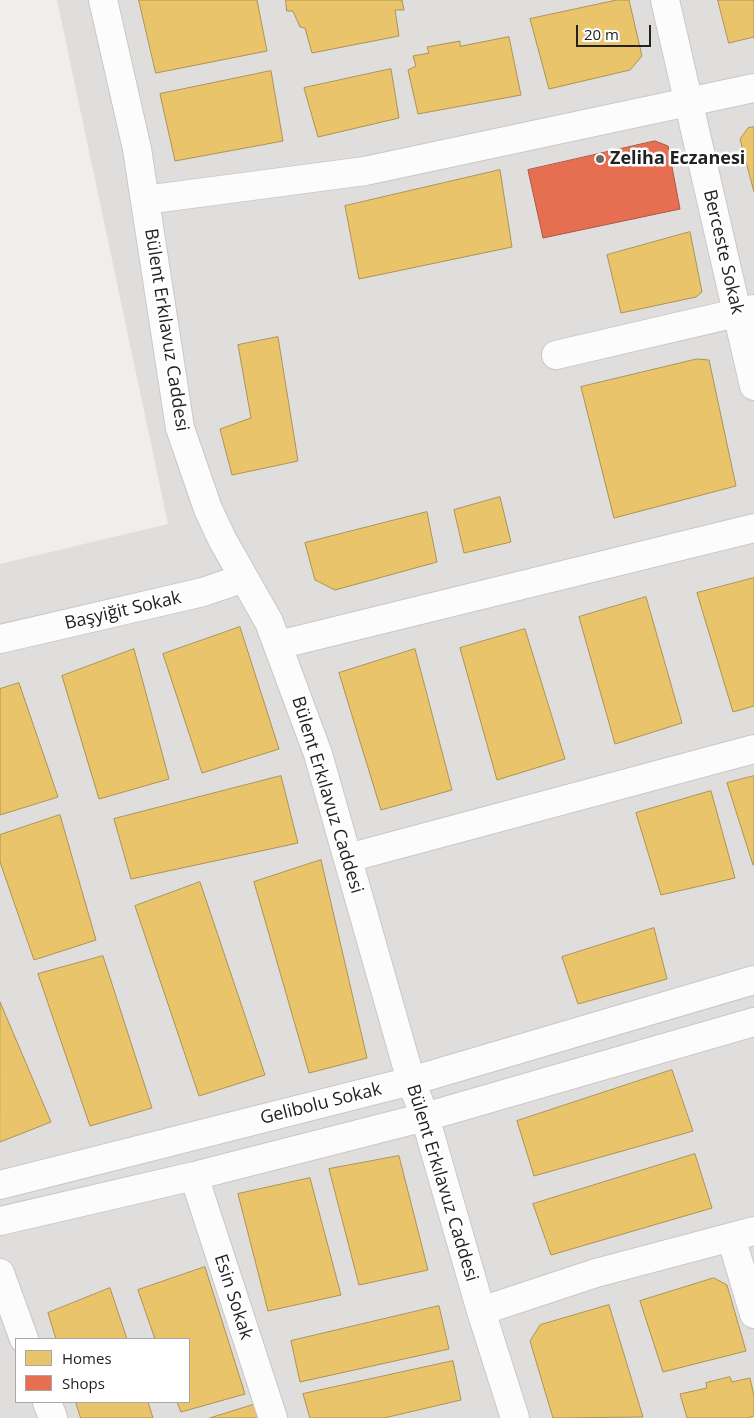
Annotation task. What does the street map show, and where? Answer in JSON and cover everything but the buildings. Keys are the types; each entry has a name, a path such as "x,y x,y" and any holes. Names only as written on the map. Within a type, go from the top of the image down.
{"street":[{"name":"Bülent Erkılavuz Caddesi","path":"103,0 137,149 180,428 208,509 222,539 269,622 318,754 411,1082 425,1117 481,1311 515,1418"},
{"name":"Berceste Sokak","path":"665,0 688,102 745,310 754,386"},
{"path":"145,200 365,171 754,88"},
{"path":"556,355 745,310"},
{"path":"278,645 754,528"},
{"name":"Başyiğit Sokak","path":"0,639 204,592 244,578"},
{"path":"348,858 754,750"},
{"name":"Gelibolu Sokak","path":"0,1185 411,1082 754,980"},
{"path":"0,1221 194,1176 425,1117 754,1022"},
{"name":"Esin Sokak","path":"194,1176 273,1418"},
{"path":"481,1311 596,1273 742,1234 754,1314"},
{"path":"0,1273 24,1338"},
{"path":"47,1403 53,1418"}],"shaded area":[{"path":"57,0 754,0 754,1418 0,1418 0,564 168,524"}],"place":[{"name":"Zeliha Eczanesi","path":"600,159"}]}
